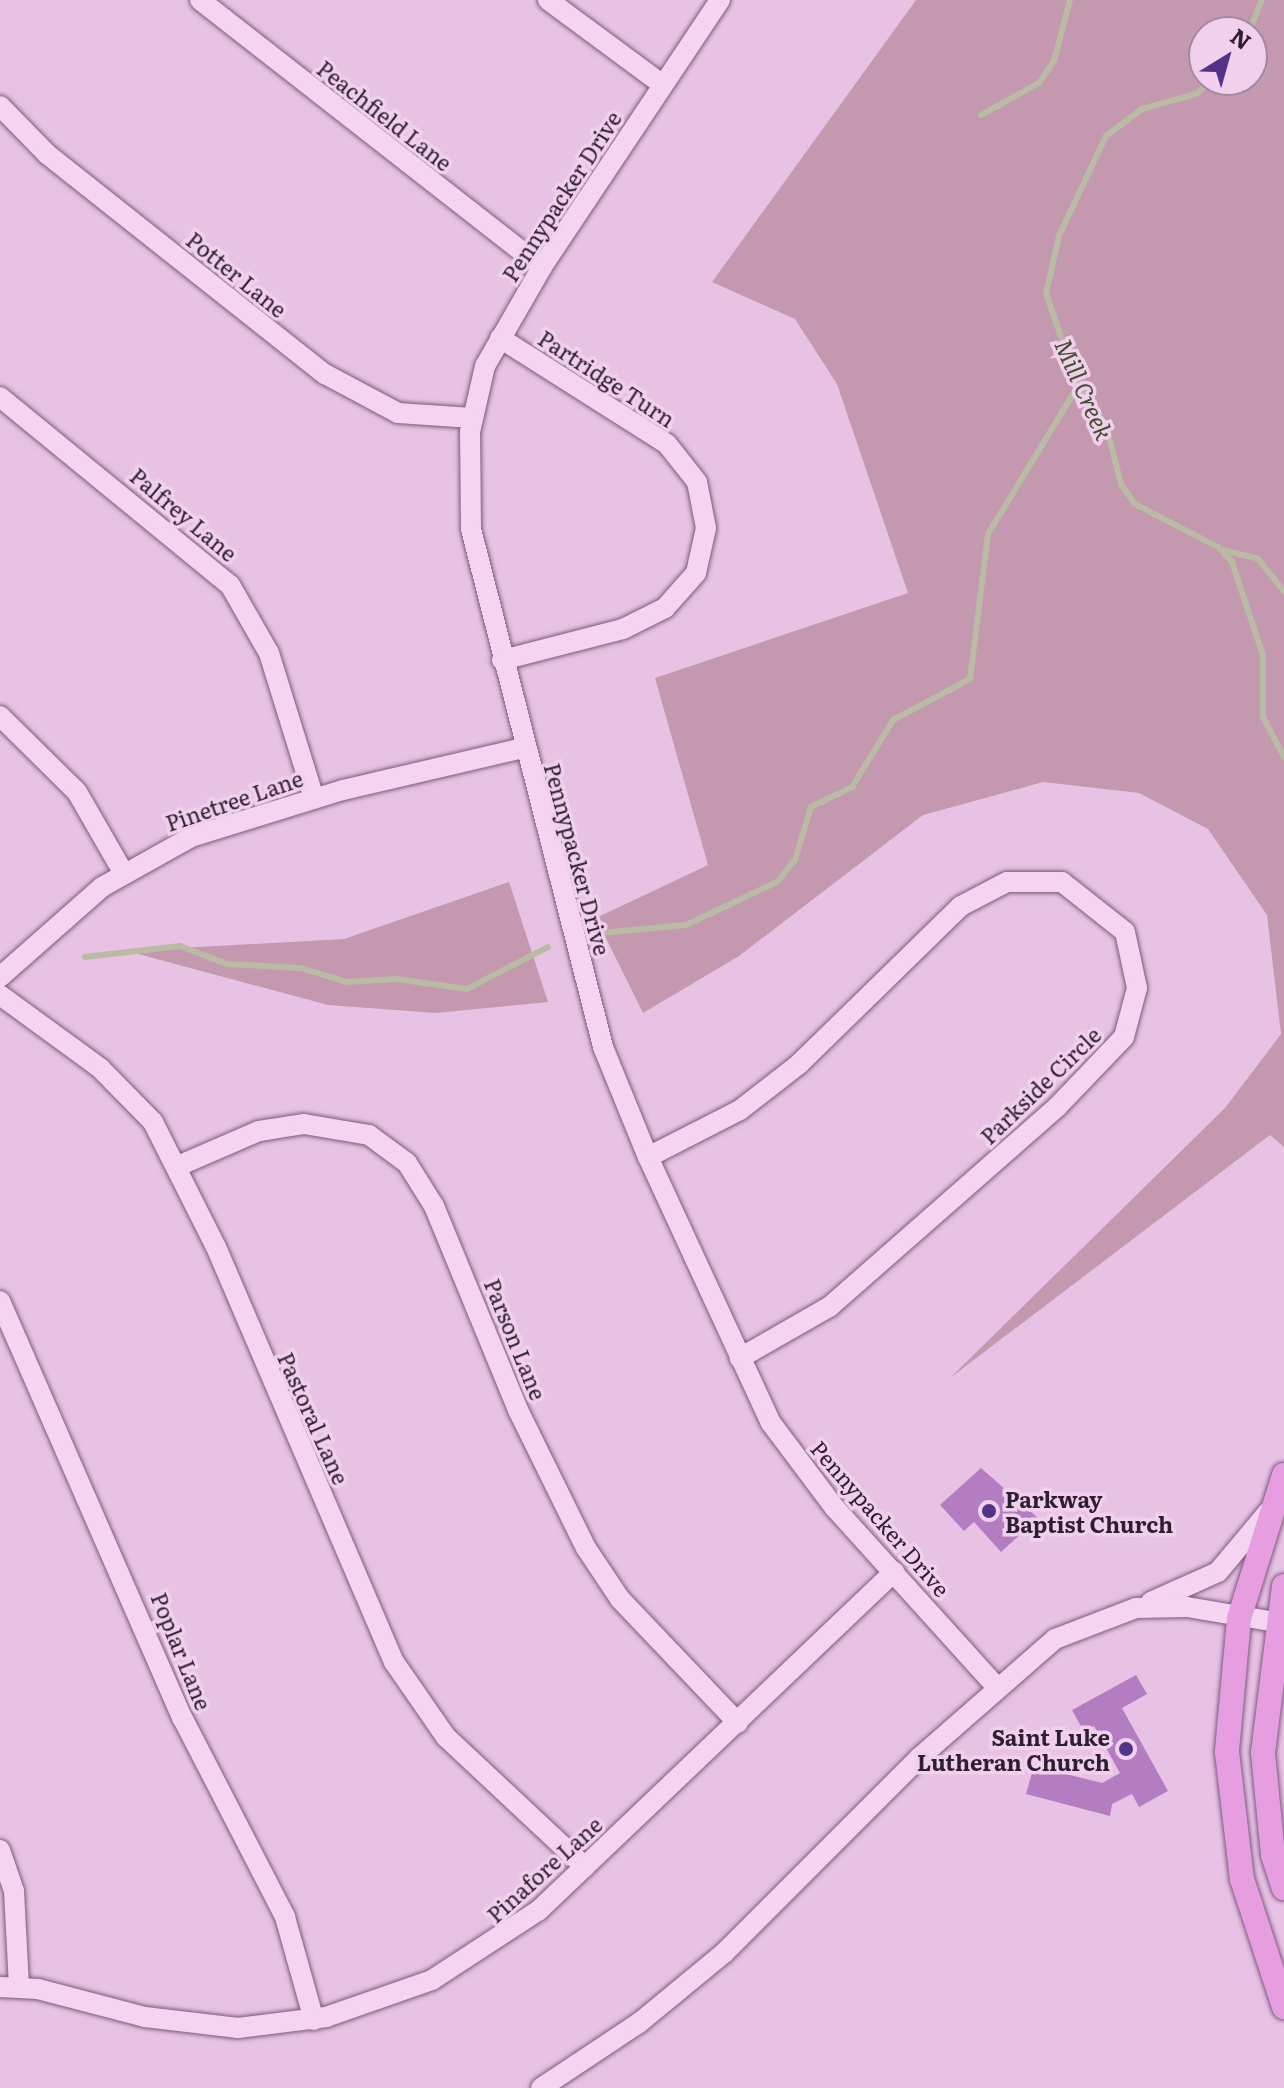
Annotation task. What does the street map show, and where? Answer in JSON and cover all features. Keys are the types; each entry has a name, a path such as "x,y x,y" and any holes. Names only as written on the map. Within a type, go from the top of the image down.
{"main road":[{"path":"1284,1475 1270,1509 1239,1619 1227,1722 1236,1848 1284,2007"},
{"path":"1284,1586 1276,1622 1263,1753 1272,1843 1284,1888"}],"street":[{"name":"Peachfield Lane","path":"200,0 542,267"},
{"path":"548,0 663,85"},
{"name":"Pennypacker Drive","path":"720,0 542,267 485,366 472,418 471,529 524,748 603,1047 648,1157 740,1358 791,1452 996,1686"},
{"name":"Potter Lane","path":"0,106 47,154 325,374 398,413 472,418"},
{"name":"Partridge Turn","path":"500,338 667,444 697,482 706,528 696,573 665,608 623,629 502,660"},
{"name":"Palfrey Lane","path":"0,397 230,585 269,653 314,798"},
{"path":"0,716 77,792 123,872"},
{"name":"Pinetree Lane","path":"0,977 123,872 191,837 314,798 524,748"},
{"name":"Parkside Circle","path":"648,1157 752,1101 799,1064 961,906 1007,882 1062,882 1125,932 1137,988 1124,1037 1057,1107 829,1307 740,1358"},
{"name":"Pastoral Lane","path":"0,995 120,1084 153,1122 178,1166 394,1662 446,1737 585,1867"},
{"name":"Parson Lane","path":"178,1166 259,1131 304,1124 369,1135 407,1163 434,1206 518,1410 586,1548 620,1599 738,1723"},
{"name":"Poplar Lane","path":"0,1301 183,1719 285,1917 314,2020"},
{"path":"541,2088 564,2082 724,1953 996,1686 1055,1639 1218,1572 1270,1509"},
{"name":"Pinafore Lane","path":"10,1987 203,2027 314,2020 459,1967 512,1932 585,1867 894,1572"},
{"path":"1136,1608 1187,1607 1239,1619 1276,1622"},
{"path":"0,1850 14,1891 10,1987"}],"shaded area":[{"path":"916,0 1284,0 1284,1147 1270,1135 950,1378 1225,1108 1281,1034 1267,915 1208,829 1139,793 1043,782 923,815 739,956 643,1013 596,918 708,865 655,678 908,593 837,384 795,319 712,282"},
{"path":"509,882 548,1002 436,1013 328,1005 127,951 344,939"}],"building":[{"name":"Parkway Baptist Church","path":"981,1468 1038,1518 1001,1552 974,1522 964,1531 940,1505"},
{"name":"Saint Luke Lutheran Church","path":"1136,1675 1147,1694 1122,1708 1168,1791 1139,1807 1132,1794 1112,1804 1110,1816 1026,1794 1034,1766 1102,1783 1120,1773 1094,1726 1084,1732 1072,1710"}],"waterway":[{"path":"981,115 1039,83 1054,61 1070,0"},
{"name":"Mill Creek","path":"1256,16 1262,0"},
{"name":"Mill Creek","path":"1189,96 1142,109 1106,136 1059,236 1046,293 1078,386 1106,425 1121,484 1135,504 1218,547 1232,562 1263,655 1263,717 1284,757"},
{"path":"600,933 686,925 777,882 795,860 811,807 852,787 893,720 970,679 988,534 1078,386"},
{"path":"1223,550 1258,559 1284,591"},
{"path":"85,957 180,946 227,964 301,968 346,982 396,979 467,989 548,947"}],"place":[{"name":"Parkway Baptist Church","path":"989,1511"},
{"name":"Saint Luke Lutheran Church","path":"1126,1749"}]}
